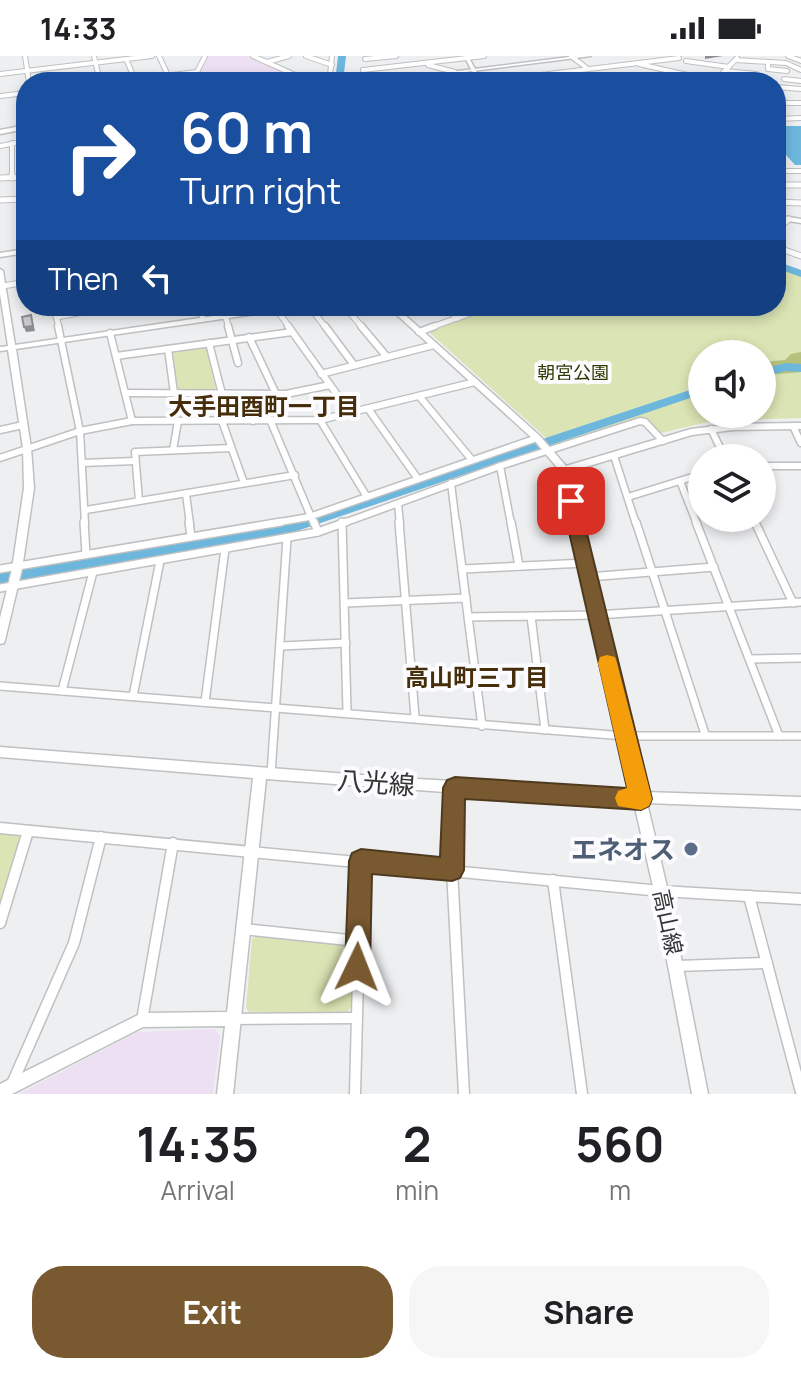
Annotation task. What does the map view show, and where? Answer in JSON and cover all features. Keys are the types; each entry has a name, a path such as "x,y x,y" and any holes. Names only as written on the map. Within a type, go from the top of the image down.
{"main road":[{"path":"455,72 589,56"}],"street":[{"path":"25,56 27,70"},
{"path":"94,56 96,72"},
{"path":"0,74 152,56"},
{"path":"197,72 205,56"},
{"path":"253,56 290,72"},
{"path":"267,62 289,56"},
{"path":"306,56 332,65"},
{"path":"331,72 332,56"},
{"path":"395,56 365,58 363,70 484,56"},
{"path":"431,56 438,61"},
{"path":"724,72 739,56 768,59 801,70"},
{"path":"786,56 801,61"},
{"path":"768,59 768,69 787,71 786,56"},
{"path":"467,57 475,70"},
{"path":"572,57 589,69"},
{"path":"569,72 678,57 744,72"},
{"path":"126,59 131,72"},
{"path":"675,72 686,61"},
{"path":"422,63 455,72"},
{"path":"638,63 643,67 669,72"},
{"path":"638,72 643,67"},
{"path":"786,115 790,119"},
{"path":"786,119 801,118"},
{"path":"0,146 16,142"},
{"path":"12,143 12,178"},
{"path":"0,178 16,178"},
{"path":"786,219 801,221"},
{"path":"0,271 27,448 27,515 0,640"},
{"path":"3,286 16,284"},
{"path":"61,316 56,317 80,431 86,554"},
{"path":"0,349 220,316"},
{"path":"225,316 238,363"},
{"path":"281,316 351,414"},
{"path":"317,316 354,365"},
{"path":"352,316 387,357"},
{"name":"高山線","path":"402,316 544,445 564,470 641,799 677,966 700,1094"},
{"path":"419,332 464,316"},
{"path":"116,356 292,332"},
{"path":"110,333 132,421"},
{"path":"249,337 276,394"},
{"path":"209,343 222,394"},
{"path":"321,374 434,345"},
{"path":"168,349 174,393"},
{"path":"0,458 80,431 132,421 320,420 475,382"},
{"path":"126,393 276,394 330,385"},
{"path":"253,421 258,394"},
{"path":"419,396 472,460"},
{"path":"369,410 418,479"},
{"path":"320,420 367,497"},
{"path":"173,450 178,421"},
{"path":"222,421 244,483"},
{"path":"0,569 309,517 472,460 640,421 645,422 663,441"},
{"path":"271,422 318,532"},
{"path":"0,430 23,425"},
{"path":"564,470 711,429 797,426 801,443"},
{"path":"711,429 718,444"},
{"path":"0,588 318,532 500,466 544,445"},
{"path":"139,501 135,452 231,448"},
{"path":"614,456 705,734"},
{"path":"82,463 135,461"},
{"path":"500,466 519,566"},
{"path":"776,466 798,466 801,478"},
{"path":"86,510 295,475"},
{"path":"628,497 688,478"},
{"path":"680,481 779,736"},
{"path":"451,483 482,726"},
{"path":"186,494 191,536"},
{"path":"398,504 415,717"},
{"path":"342,522 347,712"},
{"path":"469,617 596,615 797,603 760,532"},
{"path":"225,1094 252,850 278,707 287,538"},
{"path":"205,702 225,549"},
{"path":"133,696 160,561"},
{"path":"462,569 585,563"},
{"path":"588,577 714,567"},
{"path":"62,691 93,572"},
{"path":"345,603 466,598"},
{"path":"531,616 545,730"},
{"path":"281,646 346,643"},
{"path":"750,659 801,658"},
{"path":"0,686 625,736 801,736"},
{"name":"八光線","path":"0,752 455,788 641,799 801,803"},
{"path":"455,788 452,870 464,1094"},
{"path":"0,828 661,891 801,899"},
{"path":"0,923 28,831"},
{"path":"5,1090 74,943 101,837"},
{"path":"142,1020 173,843"},
{"path":"355,1094 361,861"},
{"path":"553,880 582,1094"},
{"path":"749,896 800,1086"},
{"path":"243,929 358,941"},
{"path":"677,966 767,963"},
{"path":"5,1090 142,1020 356,1018"}],"shaded area":[{"path":"207,56 250,56 286,72 196,72"},
{"path":"214,1029 220,1036 213,1094 19,1094 137,1032"}],"green space":[{"name":"朝宮公園","path":"786,270 801,276 801,418 776,419 776,340 688,340 688,427 661,433 643,419 554,445 429,332 470,316 786,316"},
{"path":"206,345 216,391 177,391 170,350"},
{"path":"801,352 801,372 776,374 776,361 785,360 791,354"},
{"path":"0,834 18,835 20,839 0,906"},
{"path":"256,936 349,946 352,950 351,1007 347,1012 249,1012 246,1008 252,939"}],"water":[{"path":"786,126 801,126 801,165 795,165 786,155"}],"building":[{"path":"31,316 33,326 24,327 22,317"}],"waterway":[{"path":"340,72 342,56"},
{"path":"786,268 801,274"},
{"path":"776,370 801,368"},
{"path":"0,578 288,529 688,395"}],"slow traffic":[{"path":"607,663 641,799 626,798"}],"place":[{"name":"エネオス","path":"691,849"}],"district":[{"name":"大手田酉町一丁目","path":"264,405"},
{"name":"高山町三丁目","path":"477,676"}],"route":[{"path":"357,967 361,861 452,870 455,788 641,799 571,501"}]}
